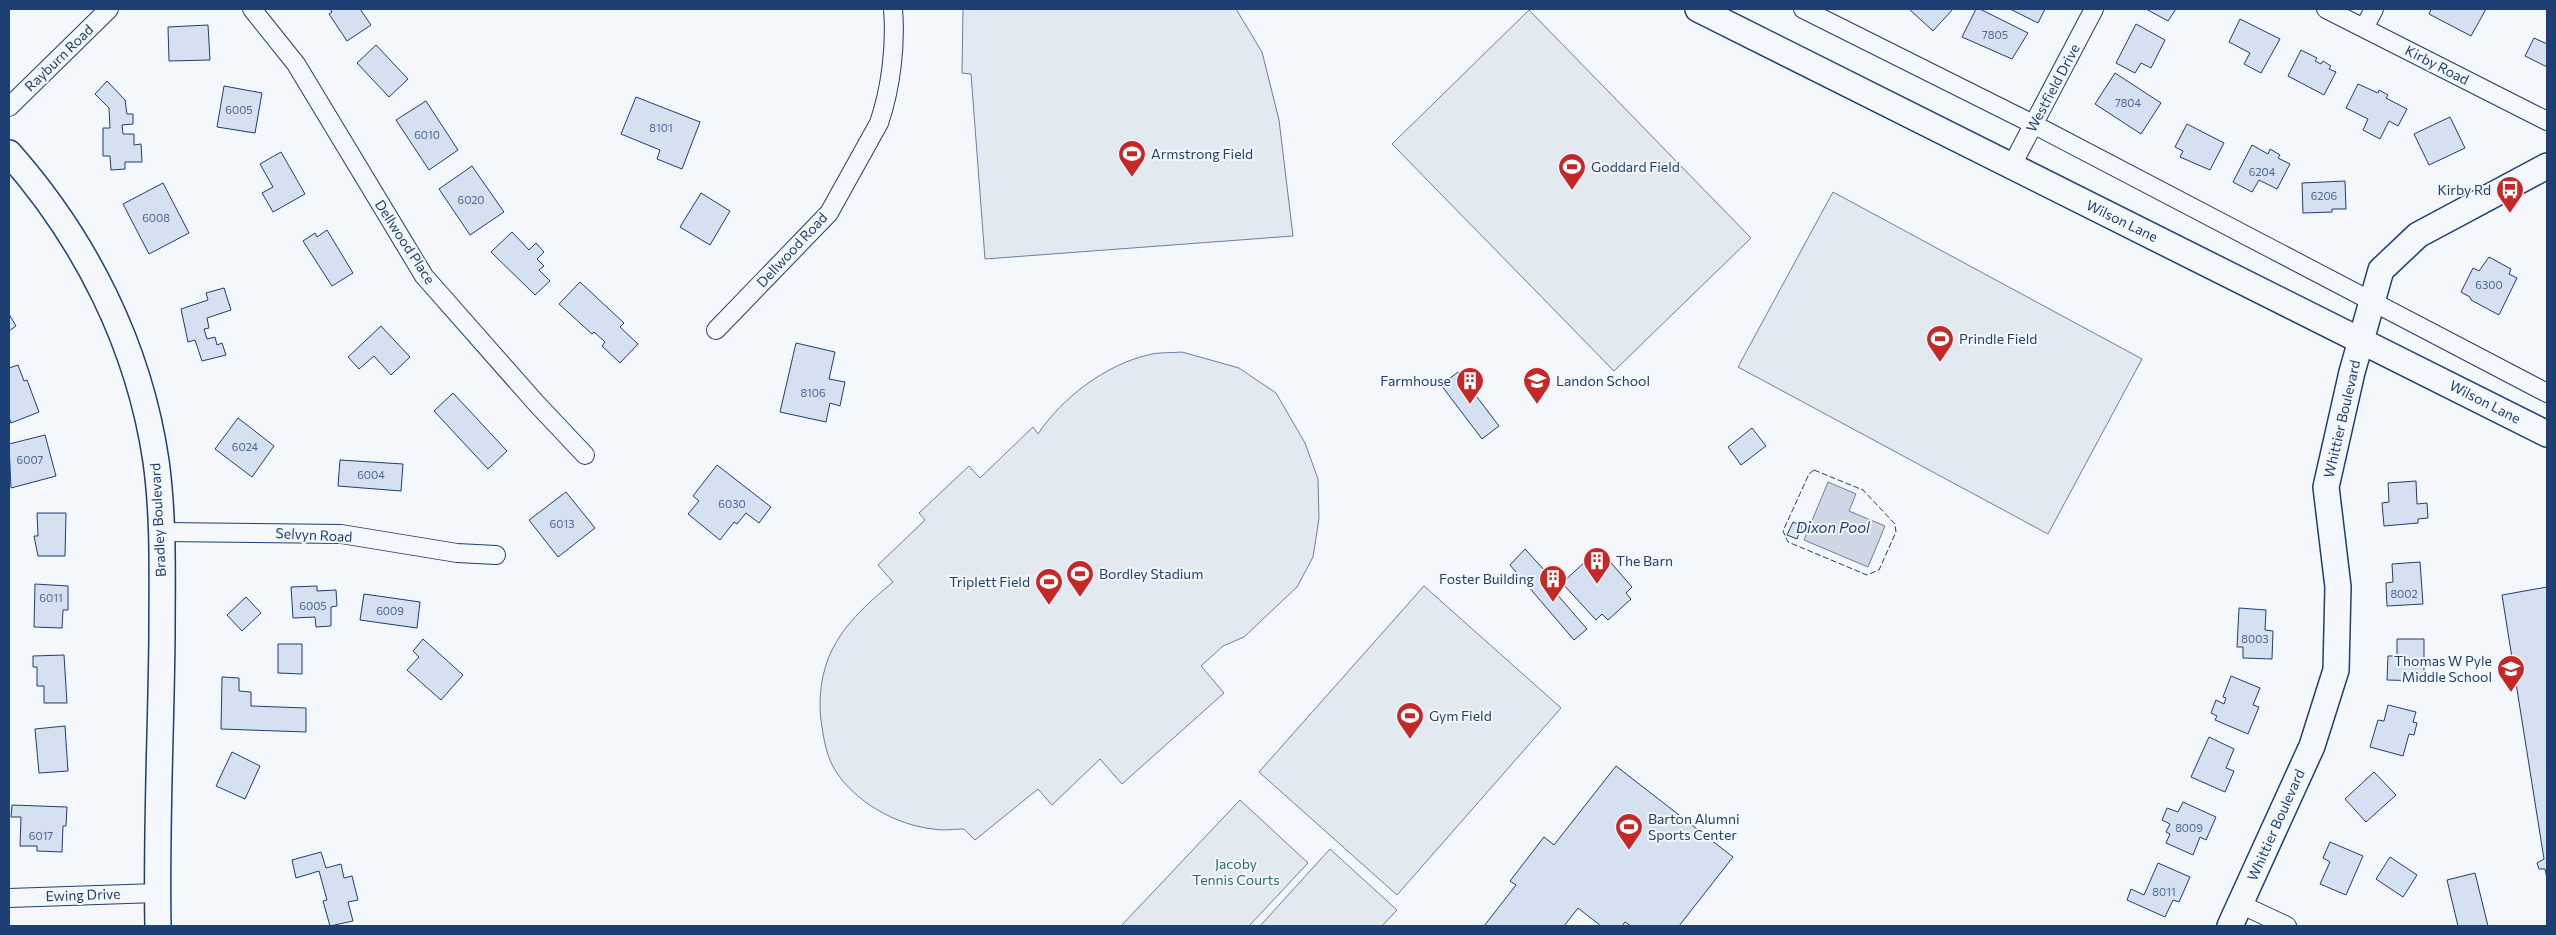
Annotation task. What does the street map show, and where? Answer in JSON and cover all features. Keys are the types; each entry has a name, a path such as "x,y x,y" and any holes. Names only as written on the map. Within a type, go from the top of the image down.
{"main road":[{"name":"Wilson Lane","path":"1698,9 2547,434"},
{"name":"Bradley Boulevard","path":"9,153 61,218 86,257 107,298 124,338 148,420 156,461 162,532 158,926"},
{"name":"Whittier Boulevard","path":"2235,915 2312,746 2336,670 2338,587 2326,487 2360,340 2381,270 2418,236 2547,166"}],"street":[{"name":"Rayburn Road","path":"9,107 109,9"},
{"name":"Dellwood Place","path":"252,9 296,64 424,276 536,403 585,455"},
{"name":"Dellwood Road","path":"716,330 828,213 879,123 884,108 895,33 893,9"},
{"path":"1803,9 2033,124 2547,393"},
{"name":"Westfield Drive","path":"2011,166 2094,9"},
{"name":"Kirby Road","path":"2326,9 2547,121"},
{"path":"2364,28 2374,9"},
{"name":"Selvyn Road","path":"162,532 341,534 457,553 496,554"},
{"name":"Ewing Drive","path":"9,898 157,893"},
{"path":"2235,915 2288,926"}],"green space":[{"name":"Armstrong Field","path":"963,9 1236,9 1262,52 1279,120 1293,236 985,259 971,74 962,73"},
{"name":"Goddard Field","path":"1529,10 1751,238 1614,371 1392,144"},
{"name":"Prindle Field","path":"1833,192 2142,359 2048,534 1738,367"},
{"name":"Bordley Stadium","path":"1182,352 1239,368 1276,393 1305,443 1318,479 1319,518 1313,557 1297,587 1244,637 1223,646 1201,666 1224,693 1122,784 1100,759 1052,805 1038,789 975,840 964,829 941,830 919,827 891,817 865,802 843,782 830,760 823,732 820,701 825,667 833,647 847,626 864,607 893,582 878,565 925,520 919,513 969,466 980,478 1033,427 1038,434 1059,408 1072,396 1116,366 1152,354"},
{"name":"Gym Field","path":"1424,586 1561,708 1397,895 1259,772"},
{"name":"Jacoby Tennis Courts","path":"1240,800 1308,863 1249,926 1121,926"},
{"path":"1330,849 1397,910 1382,926 1260,926"}],"water":[{"name":"Dixon Pool","path":"1828,482 1856,494 1849,511 1885,526 1868,567 1804,540"}],"building":[{"path":"330,9 360,9 371,25 347,41 329,14 332,12"},
{"path":"1909,9 1953,9 1933,31"},
{"path":"1976,9 1980,9 2028,33 2012,59 1962,37"},
{"path":"2010,9 2045,9 2038,23"},
{"path":"2146,9 2176,9 2168,21"},
{"path":"2431,9 2486,9 2471,36 2429,14"},
{"path":"2240,19 2280,39 2261,73 2244,64 2250,53 2229,42"},
{"path":"2136,24 2165,40 2151,68 2141,63 2135,73 2116,63"},
{"path":"208,25 210,60 169,61 168,27"},
{"path":"2534,38 2547,44 2547,67 2525,56"},
{"path":"376,45 408,79 389,97 357,63"},
{"path":"2301,50 2317,58 2315,61 2321,64 2323,61 2331,66 2329,69 2336,72 2324,95 2288,76"},
{"path":"2115,73 2161,103 2141,134 2095,104"},
{"path":"107,81 125,100 127,114 133,114 133,124 122,125 123,134 134,134 134,145 141,144 142,162 125,162 125,169 111,170 110,156 103,156 103,128 110,128 109,108 95,94"},
{"path":"2358,84 2378,93 2379,90 2388,95 2386,98 2407,109 2398,126 2389,121 2380,139 2363,130 2368,119 2346,108"},
{"path":"224,86 262,93 255,133 217,127"},
{"path":"636,97 700,122 682,169 657,159 660,150 621,134"},
{"path":"426,101 458,150 429,170 396,120"},
{"path":"2450,117 2465,148 2429,165 2414,134"},
{"path":"2187,124 2224,143 2210,170 2180,157 2183,151 2175,147"},
{"path":"2252,145 2268,154 2270,149 2280,155 2278,158 2290,164 2277,189 2259,180 2252,192 2233,182"},
{"path":"281,152 305,194 273,212 262,193 273,187 260,164"},
{"path":"472,166 504,212 470,235 439,189"},
{"path":"2345,181 2346,209 2332,209 2332,212 2303,213 2302,183"},
{"path":"163,183 189,233 149,254 123,204"},
{"path":"701,193 730,211 710,245 680,227"},
{"path":"327,230 353,273 332,286 303,241 315,233 317,237"},
{"path":"512,232 529,250 536,243 544,252 537,259 544,266 539,270 550,281 535,295 491,252"},
{"path":"2489,257 2511,269 2509,274 2517,278 2499,315 2471,300 2470,297 2461,292 2473,268 2479,271"},
{"path":"580,282 624,323 620,327 638,344 620,363 602,346 605,342 594,332 592,334 559,304"},
{"path":"224,288 231,310 207,318 209,328 204,329 207,339 215,337 217,345 222,343 226,355 202,361 195,340 188,342 181,309 208,300 206,293"},
{"path":"9,314 16,326 9,331"},
{"path":"381,326 410,357 391,375 374,356 359,369 348,357"},
{"path":"796,343 835,352 829,379 845,382 840,406 830,403 826,422 780,412"},
{"path":"18,365 24,381 27,380 39,412 11,423 9,417 9,368"},
{"name":"Farmhouse","path":"1458,372 1499,426 1482,439 1441,385"},
{"path":"453,393 507,451 488,469 434,411"},
{"path":"238,418 274,446 252,477 215,449"},
{"path":"1752,428 1766,446 1741,465 1728,447"},
{"path":"45,435 56,476 11,488 9,444"},
{"path":"340,460 403,464 401,491 338,486"},
{"path":"717,465 771,507 759,523 746,513 737,524 734,522 720,540 688,514 699,501 693,496"},
{"path":"2416,481 2417,504 2427,503 2428,518 2418,519 2418,523 2384,526 2382,503 2389,502 2388,483"},
{"path":"566,492 595,528 558,557 529,520"},
{"path":"37,513 66,513 65,556 38,556 34,536 38,536"},
{"path":"1793,522 1802,526 1797,539 1787,535"},
{"name":"Foster Building","path":"1525,549 1546,572 1542,577 1587,629 1574,640 1510,565"},
{"name":"The Barn","path":"1599,549 1632,587 1626,593 1631,599 1608,620 1602,614 1596,620 1562,583"},
{"path":"2420,562 2423,604 2387,606 2386,583 2393,582 2392,564"},
{"path":"35,584 68,586 68,610 63,610 62,628 34,627"},
{"path":"317,586 317,591 336,590 337,606 331,607 331,626 316,627 315,617 293,618 291,587"},
{"path":"2547,587 2547,879 2545,869 2539,869 2537,863 2544,859 2502,595"},
{"path":"364,594 420,602 417,628 360,620"},
{"path":"246,597 261,613 242,631 227,615"},
{"path":"2239,608 2266,610 2265,630 2273,631 2272,659 2243,658 2243,647 2237,647"},
{"path":"423,639 463,675 441,700 407,670 419,657 413,651"},
{"path":"2397,639 2424,639 2424,681 2387,680 2388,656 2397,656"},
{"path":"278,644 302,644 302,674 278,673"},
{"path":"64,655 67,703 44,703 44,686 37,686 37,667 33,667 33,656"},
{"path":"2231,676 2260,688 2253,705 2259,707 2248,734 2215,720 2217,716 2211,713 2216,700 2224,704 2226,698 2223,697"},
{"path":"222,677 239,678 239,691 251,692 251,706 306,708 306,732 221,729"},
{"path":"2388,705 2416,712 2413,722 2417,723 2414,735 2409,734 2403,756 2370,747 2378,720 2384,721"},
{"path":"65,726 68,771 39,773 35,729"},
{"path":"2209,737 2234,749 2226,768 2234,771 2225,792 2191,777"},
{"path":"232,752 260,766 245,799 216,786"},
{"name":"Barton Alumni Sports Center","path":"1616,766 1733,857 1679,926 1631,926 1625,922 1622,926 1601,926 1578,908 1564,926 1484,926 1516,885 1510,881 1544,837 1554,845"},
{"path":"2374,772 2396,795 2366,822 2345,799"},
{"path":"2183,802 2216,817 2206,840 2200,837 2193,855 2166,843 2170,834 2166,832 2170,824 2162,820 2167,808 2178,812"},
{"path":"12,805 67,807 66,826 63,826 62,852 37,851 37,846 20,846 21,817 11,817"},
{"path":"2330,842 2363,856 2346,895 2320,884 2330,862 2323,858"},
{"path":"321,852 326,868 341,864 344,878 352,876 358,900 348,902 353,921 330,926 323,901 327,900 319,871 296,878 292,860"},
{"path":"2390,857 2417,875 2403,897 2376,879"},
{"path":"2158,863 2190,877 2179,902 2173,900 2165,917 2127,900 2131,889 2144,895"},
{"path":"2475,873 2488,926 2458,926 2447,880"}],"fence":[{"path":"1814,470 1863,490 1895,524 1896,532 1879,570 1867,575 1788,542 1783,531 1809,474 1814,470"}],"place":[{"name":"Armstrong Field","path":"1132,178"},
{"name":"Goddard Field","path":"1572,191"},
{"name":"Kirby Rd","path":"2510,214"},
{"name":"Prindle Field","path":"1940,363"},
{"name":"Farmhouse","path":"1470,405"},
{"name":"Landon School","path":"1537,405"},
{"name":"The Barn","path":"1597,585"},
{"name":"Bordley Stadium","path":"1080,598"},
{"name":"Foster Building","path":"1553,603"},
{"name":"Triplett Field","path":"1049,606"},
{"name":"Thomas W Pyle Middle School","path":"2511,693"},
{"name":"Gym Field","path":"1410,740"},
{"name":"Barton Alumni Sports Center","path":"1629,851"}]}
